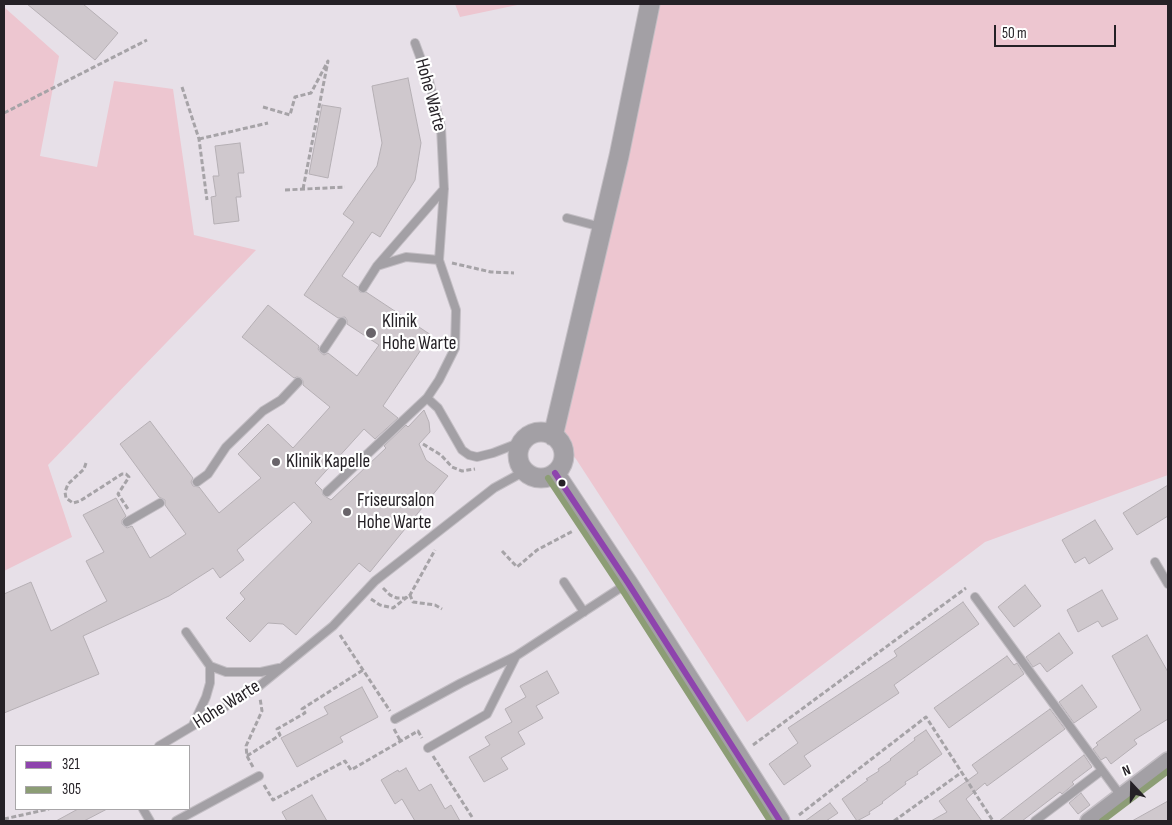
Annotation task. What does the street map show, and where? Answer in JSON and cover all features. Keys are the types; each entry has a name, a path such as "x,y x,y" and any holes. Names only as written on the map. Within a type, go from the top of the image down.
{"street":[{"path":"553,436 603,227 650,4"},
{"path":"538,433 553,436 561,445 563,457 561,465 555,473 540,478 532,476 520,464 518,456 520,447 528,436 538,433"},
{"path":"555,473 628,583 780,821"},
{"path":"1088,821 1168,760"}],"lane":[{"name":"Hohe Warte","path":"327,492 427,398 455,348 456,310 439,260 444,189 441,127 429,80 415,42"},
{"path":"363,288 377,266 444,189"},
{"path":"567,218 603,227"},
{"path":"377,266 406,257 439,260"},
{"path":"324,350 342,322"},
{"path":"198,482 208,474 226,447 263,411 281,400 298,382"},
{"path":"427,398 438,408 462,450 469,455 477,457 493,453 524,441"},
{"name":"Hohe Warte","path":"161,745 258,687 333,626 375,581 494,488 525,471"},
{"path":"130,520 160,502"},
{"path":"1154,562 1168,584"},
{"path":"564,582 584,612"},
{"path":"396,719 461,683 516,656 628,583"},
{"path":"975,597 1121,796"},
{"path":"186,632 210,666 226,672 261,672 282,667"},
{"path":"428,748 487,714 516,656"},
{"path":"192,727 206,697 210,683 210,666"},
{"path":"1035,821 1101,771"},
{"path":"176,821 258,776"},
{"path":"144,810 150,821"}],"path":[{"path":"4,113 147,40"},
{"path":"263,107 290,115 295,97 311,93 328,61 303,189"},
{"path":"182,87 199,139 207,200"},
{"path":"199,139 268,122"},
{"path":"285,190 345,187"},
{"path":"439,260 491,272 514,273"},
{"path":"86,463 84,469 68,484 65,492 66,498 73,503 80,501 122,474 126,474 128,477 118,494 130,520"},
{"path":"502,551 517,567 537,550 573,530"},
{"path":"362,594 380,605 393,608 410,595 437,547 437,533"},
{"path":"375,581 390,595 405,598 410,595"},
{"path":"753,745 967,587 975,597"},
{"path":"410,595 414,602 434,605 442,610"},
{"path":"333,626 396,719 390,722 401,742"},
{"path":"247,756 280,735 277,729 305,713 302,708 363,670"},
{"path":"258,687 262,711 246,746 247,756 273,800 346,761 351,770 418,731 472,817"},
{"path":"799,815 926,717 993,821"},
{"path":"894,821 962,772"},
{"path":"4,819 44,810"}],"shaded area":[{"path":"455,4 522,4 460,17"},
{"path":"650,4 1168,4 1168,475 985,542 747,722 576,459 557,439"},
{"path":"4,7 59,56 40,156 97,167 114,81 173,89 194,235 256,250 48,465 72,537 4,571"}],"building":[{"path":"27,4 83,4 118,33 95,60"},
{"path":"408,78 421,143 415,180 380,237 372,232 342,276 358,287 360,292 366,292 431,335 383,406 398,418 375,439 364,429 315,483 322,490 323,495 331,500 386,448 384,446 406,425 408,427 424,410 429,422 430,432 419,444 426,460 448,476 370,572 359,563 296,635 283,624 268,623 250,642 226,618 245,599 240,593 312,522 294,502 237,550 244,560 220,578 213,568 169,596 83,636 99,674 4,713 4,594 31,582 51,631 107,601 86,561 104,552 83,515 116,498 126,516 122,520 122,524 127,528 132,526 150,558 186,534 165,505 165,500 159,497 120,444 150,421 193,478 191,482 193,486 199,487 219,513 261,478 238,454 268,424 293,448 330,407 303,385 301,378 294,378 242,337 268,305 319,346 318,349 321,353 324,355 328,353 357,376 379,345 347,324 345,317 338,318 304,295 354,222 343,214 377,166 382,143 372,86"},
{"path":"322,105 341,108 328,178 309,174"},
{"path":"240,143 244,173 238,173 241,197 236,197 239,221 214,224 211,197 216,196 213,176 219,176 215,146"},
{"path":"1168,485 1168,516 1137,535 1123,513"},
{"path":"1095,520 1113,549 1089,564 1085,557 1075,563 1062,540"},
{"path":"1025,585 1041,606 1014,627 998,607"},
{"path":"1102,590 1118,619 1102,627 1098,621 1078,632 1067,610"},
{"path":"963,602 979,624 894,685 899,693 804,756 811,766 784,785 769,764 798,743 788,728 897,656 894,651"},
{"path":"1059,633 1073,653 1047,672 1040,663 1033,667 1026,657"},
{"path":"1147,635 1168,672 1168,719 1134,740 1137,744 1111,764 1106,757 1101,760 1093,749 1098,745 1096,743 1141,710 1112,656"},
{"path":"1007,656 1014,665 1017,663 1024,674 949,728 934,708"},
{"path":"547,671 559,693 536,706 543,718 518,732 525,744 501,758 508,769 484,782 469,757 490,745 485,737 512,722 505,709 526,697 520,686"},
{"path":"1082,685 1097,707 1074,723 1059,702"},
{"path":"362,687 378,717 340,737 343,742 297,767 281,738 328,714 324,707"},
{"path":"1050,709 1065,729 987,786 985,783 966,799 982,821 931,821 947,812 939,801 978,773 972,765"},
{"path":"926,730 942,754 917,772 918,774 905,782 906,784 883,803 869,812 870,814 857,821 842,799 879,771 878,769"},
{"path":"1084,755 1092,767 1072,782 1074,784 1062,794 1060,792 1022,821 999,821"},
{"path":"406,768 419,791 431,784 445,809 451,805 460,821 415,821 402,799 395,804 381,780 398,770 399,772"},
{"path":"1081,793 1090,805 1078,814 1069,803"},
{"path":"312,795 327,821 287,821 282,812"},
{"path":"1168,801 1168,821 1132,821"},
{"path":"830,803 838,813 826,821 805,821"},
{"path":"76,810 105,810 84,821 56,821"}],"transit line":[{"name":"321","path":"555,473 628,583 780,821"},
{"name":"305","path":"548,478 621,588 770,821"},
{"name":"305","path":"1102,821 1168,771"}],"place":[{"name":"Klinik Hohe Warte","path":"371,333"},
{"name":"Klinik Kapelle","path":"276,462"},
{"name":"Friseursalon Hohe Warte","path":"347,512"}]}
